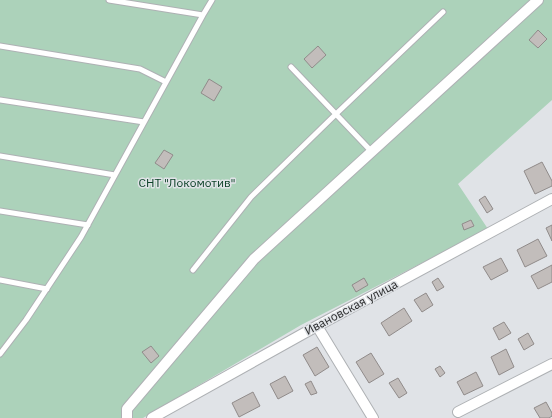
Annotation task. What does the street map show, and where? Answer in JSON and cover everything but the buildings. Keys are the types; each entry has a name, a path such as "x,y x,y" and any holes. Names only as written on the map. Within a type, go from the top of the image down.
{"street":[{"path":"127,418 126,409 254,259 538,0"},
{"name":"Ивановская улица","path":"152,418 317,326 552,199"},
{"path":"317,326 372,418"},
{"path":"458,412 552,364"}],"lane":[{"path":"109,0 203,15"},
{"path":"0,354 26,320 81,237 212,0"},
{"path":"193,270 251,197 443,12"},
{"path":"0,46 140,69 166,82"},
{"path":"291,67 372,152"},
{"path":"0,100 144,122"},
{"path":"0,156 114,176"},
{"path":"0,211 88,224"},
{"path":"0,280 47,289"}],"green space":[{"name":"СНТ \"Локомотив\"","path":"0,0 552,0 552,100 458,184 488,229 301,325 143,418 0,418"}]}
